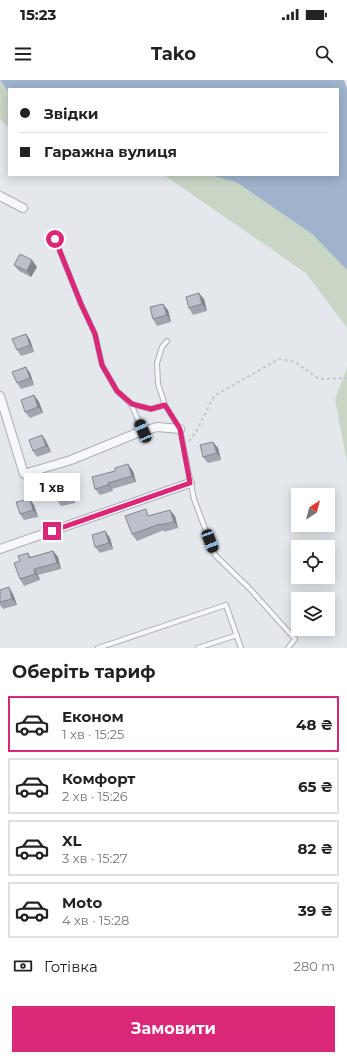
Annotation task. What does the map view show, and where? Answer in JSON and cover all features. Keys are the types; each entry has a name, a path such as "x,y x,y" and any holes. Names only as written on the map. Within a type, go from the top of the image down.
{"street":[{"path":"0,196 24,208"},
{"path":"0,396 24,474 71,460 143,431 157,428 180,429"},
{"path":"0,549 190,483"}],"lane":[{"path":"55,239 81,304 95,334 102,365 117,391 132,404 151,409 165,405"},
{"path":"167,341 162,347 157,363 158,384 165,405 180,429 194,499 215,555 249,588 295,639 288,648"},
{"path":"132,404 143,431"},
{"path":"98,648 226,605 241,648"},
{"path":"198,648 237,635"}],"path":[{"path":"184,449 196,432 214,396 279,359 294,362 319,379 347,378"}],"green space":[{"path":"0,81 8,92 8,127 0,119"},
{"path":"165,176 214,176 236,182 312,234 347,270 347,328 306,273"},
{"path":"347,367 347,462 335,400"}],"water":[{"path":"0,80 344,80 347,89 347,270 312,234 236,182 214,176 339,176 339,88 8,88 8,92"}],"building":[{"path":"20,254 32,260 27,271 14,265"},
{"path":"199,293 202,304 189,308 186,297"},
{"path":"163,304 167,315 153,319 150,307"},
{"path":"26,334 30,345 17,350 12,339"},
{"path":"26,367 30,378 17,383 12,372"},
{"path":"34,395 38,407 25,412 21,400"},
{"path":"42,435 46,446 33,451 29,440"},
{"path":"213,442 217,453 203,457 200,445"},
{"path":"128,464 132,476 108,483 108,485 95,489 92,477 115,471 115,468"},
{"path":"67,485 70,496 57,500 54,488"},
{"path":"30,499 33,510 20,514 16,502"},
{"path":"146,509 148,516 170,510 174,522 160,524 132,534 125,516"},
{"path":"105,531 109,543 95,547 92,535"},
{"path":"53,551 57,563 34,569 35,574 20,579 14,563 20,561 18,556 28,553 29,558"},
{"path":"9,587 12,599 0,602 0,590"}],"route":[{"path":"52,531 190,483 180,429 165,405 151,409 132,404 117,391 102,365 95,334 81,304 55,239"}]}
